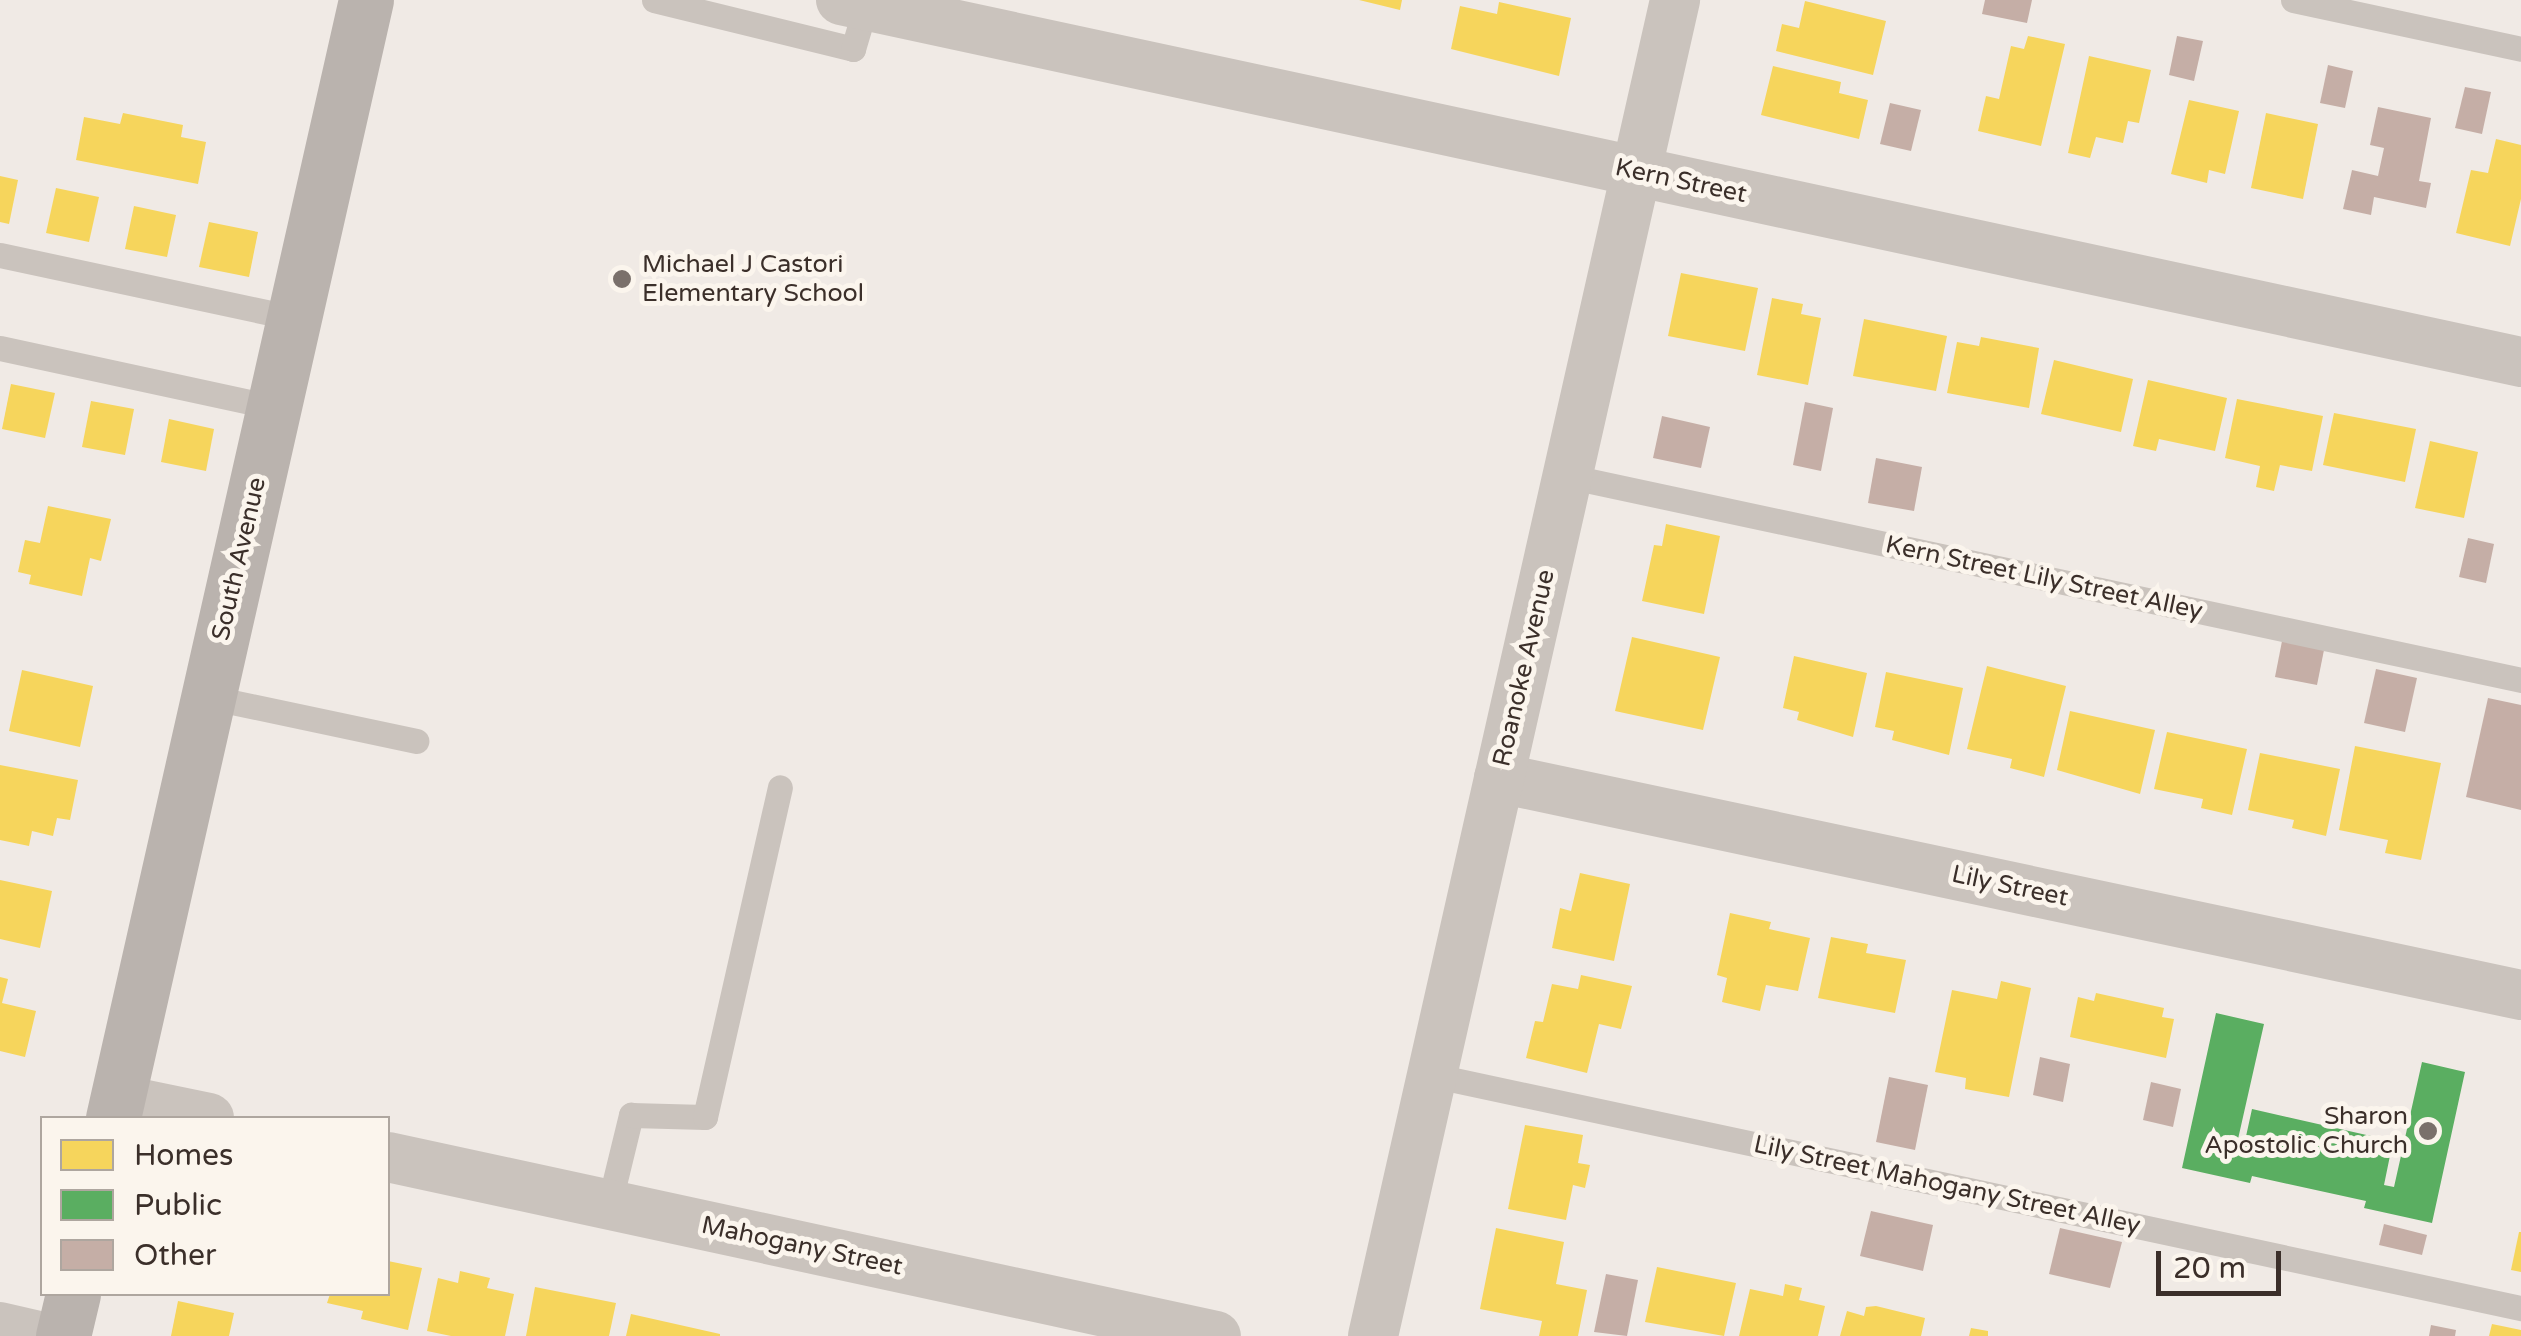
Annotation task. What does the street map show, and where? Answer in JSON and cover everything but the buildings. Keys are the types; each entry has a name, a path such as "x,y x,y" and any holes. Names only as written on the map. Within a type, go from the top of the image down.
{"street":[{"name":"Roanoke Avenue","path":"1373,1336 1674,0"},
{"name":"South Avenue","path":"115,1108 294,318 356,2"},
{"name":"Kern Street","path":"854,3 2521,362"},
{"name":"Lily Street","path":"1499,778 2521,995"},
{"path":"115,1108 191,1116"},
{"name":"Mahogany Street","path":"390,1157 1216,1336"},
{"path":"63,1336 73,1296"},
{"path":"0,1328 38,1336"}],"lane":[{"path":"654,0 853,48 854,3"},
{"path":"2293,0 2521,49"},
{"path":"0,255 294,318"},
{"path":"0,348 274,406"},
{"name":"Kern Street Lily Street Alley","path":"1567,476 2521,680"},
{"path":"208,697 416,741"},
{"path":"609,1205 631,1115 705,1117 780,787"},
{"name":"Lily Street Mahogany Street Alley","path":"1432,1075 2521,1308"}],"place":[{"name":"Michael J Castori Elementary School","path":"622,279"},
{"name":"Sharon Apostolic Church","path":"2428,1131"}]}
